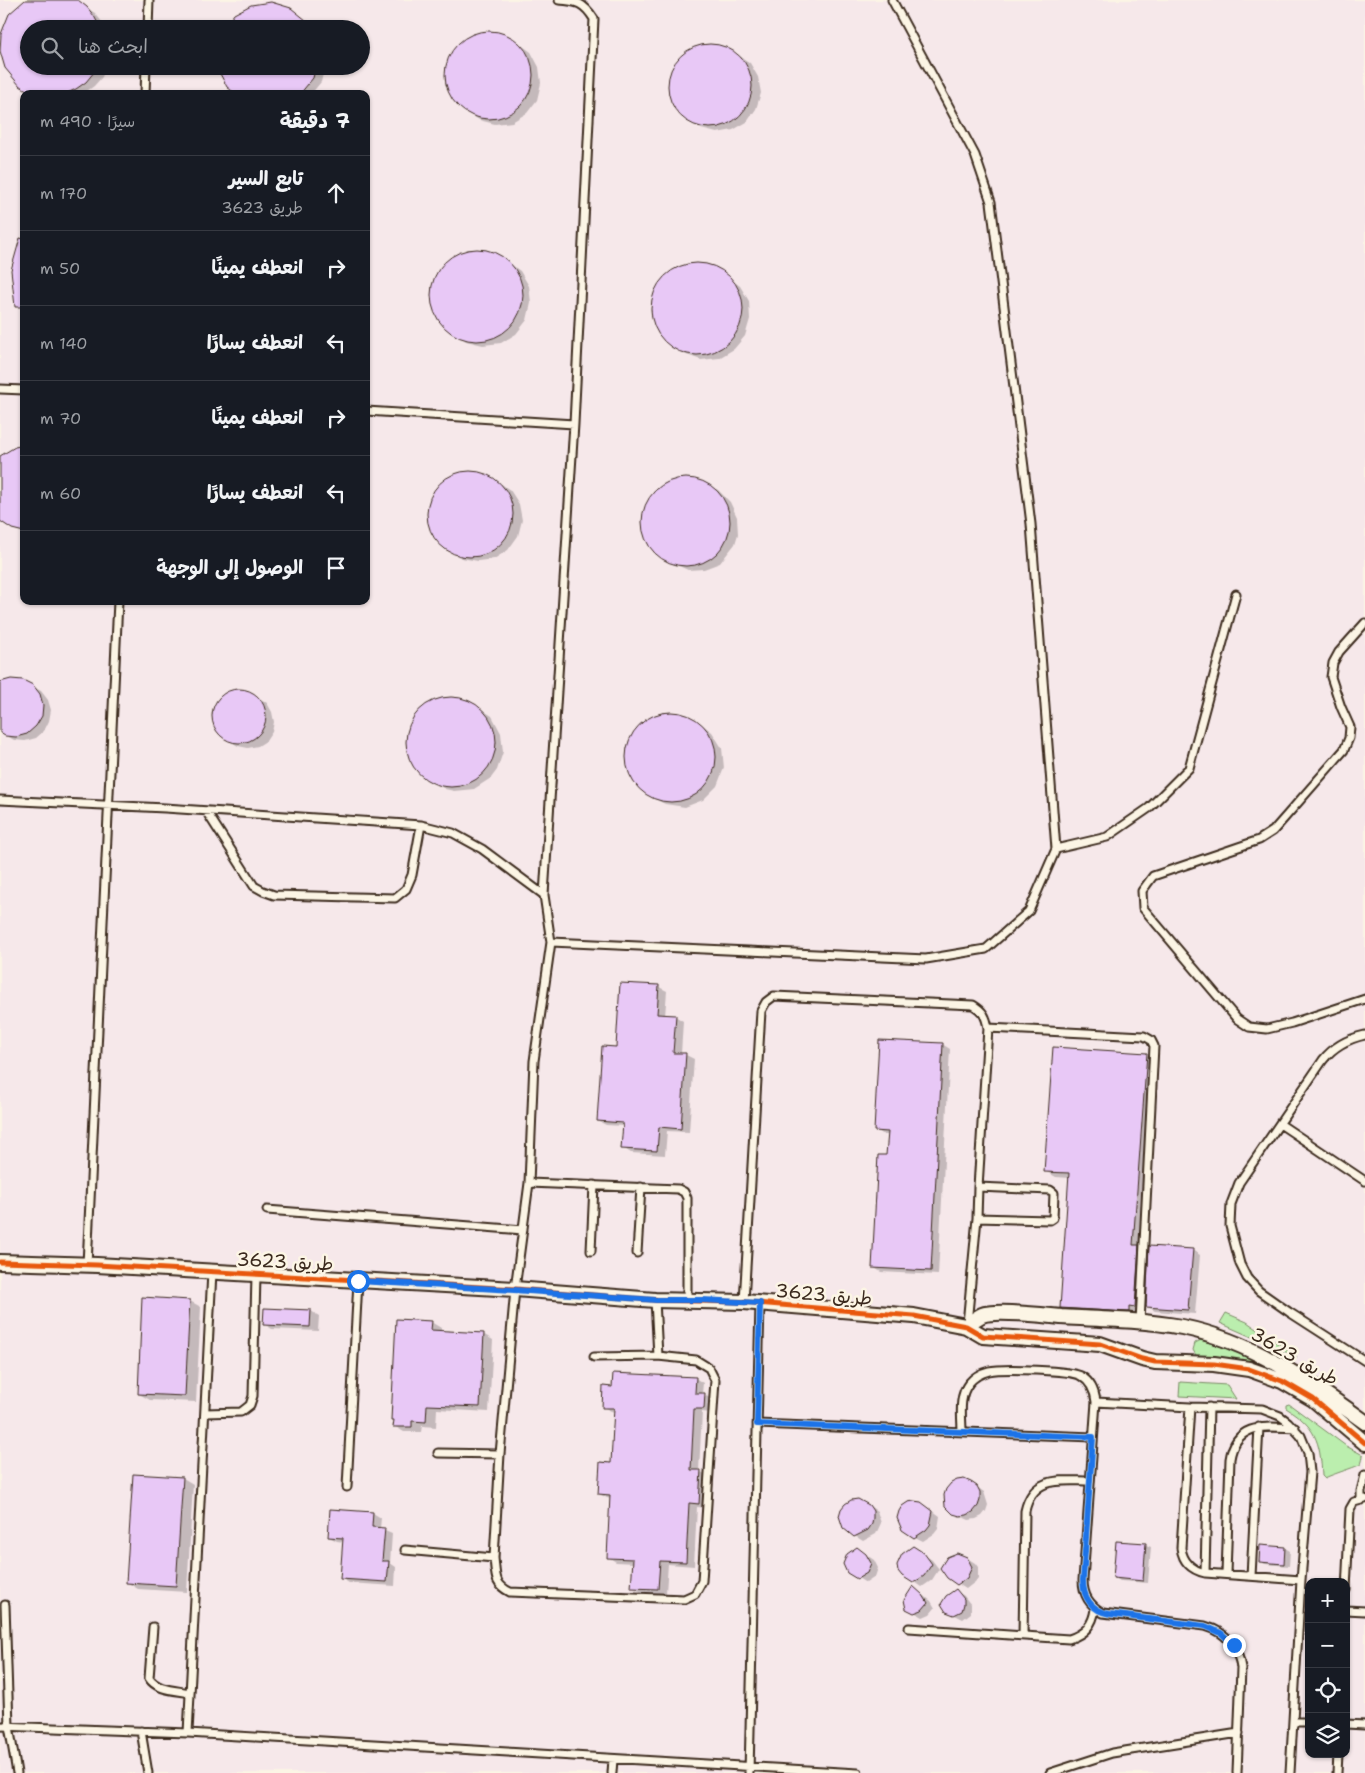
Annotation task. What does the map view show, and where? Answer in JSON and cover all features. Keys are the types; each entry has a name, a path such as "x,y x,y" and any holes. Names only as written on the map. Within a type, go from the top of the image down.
{"street":[{"path":"0,1262 92,1265"},
{"name":"طريق 3623","path":"92,1265 656,1300 744,1302 914,1316 966,1326 983,1336 1100,1344 1155,1362 1214,1364 1249,1369 1282,1381 1305,1394 1365,1442"},
{"name":"طريق 3623","path":"966,1326 983,1314 1029,1314 1140,1322 1197,1331 1232,1341 1287,1368 1365,1422"}],"lane":[{"path":"149,20 150,0"},
{"path":"559,0 574,1 588,8 594,19 574,424 544,895 551,942 534,1061 529,1183 514,1290 500,1454 494,1558 496,1581 501,1588 510,1592 684,1599 695,1594 702,1581 715,1380 709,1368 696,1360 658,1356 594,1357"},
{"path":"551,942 926,959 986,949 1029,911 1056,849 1031,524 991,202 975,154 892,0"},
{"path":"144,90 145,75"},
{"path":"0,389 20,390"},
{"path":"370,411 574,424"},
{"path":"1056,849 1107,837 1149,808 1189,768 1236,594"},
{"path":"92,1265 94,1089 111,805 118,605"},
{"path":"1365,623 1339,652 1333,663 1331,677 1350,727 1349,738 1344,750 1273,831 1259,840 1153,876 1142,891 1143,908 1237,1019 1249,1027 1267,1029 1292,1024 1365,999"},
{"path":"0,800 165,808 421,825 453,833 482,849 544,895"},
{"path":"206,811 254,886 274,895 395,898 406,890 412,875 421,825"},
{"path":"744,1302 761,1011 766,1002 774,996 972,1005 986,1016 988,1028 977,1218 966,1326"},
{"path":"988,1028 1144,1036 1151,1040 1154,1046 1140,1322"},
{"path":"1365,1035 1346,1041 1329,1052 1239,1183 1232,1199 1230,1215 1230,1226 1240,1264 1247,1278 1259,1291 1365,1361"},
{"path":"1280,1124 1365,1181"},
{"path":"529,1183 678,1189 684,1192 687,1198 687,1300"},
{"path":"591,1251 594,1185"},
{"path":"637,1253 641,1187"},
{"path":"977,1218 1050,1220 1053,1218 1054,1193 1050,1190 978,1187"},
{"path":"267,1210 523,1230"},
{"path":"188,1734 212,1272"},
{"path":"205,1413 242,1412 250,1405 254,1396 256,1275"},
{"path":"347,1487 358,1281"},
{"path":"656,1300 658,1356"},
{"path":"749,1770 760,1303"},
{"path":"962,1432 962,1400 964,1392 974,1378 989,1371 1073,1373 1090,1384 1096,1402 1083,1588 1095,1609 1110,1614 1205,1626 1214,1629 1228,1638 1234,1645 1240,1660 1237,1773"},
{"path":"1096,1402 1262,1409 1280,1416 1295,1428 1305,1444 1310,1462 1290,1773"},
{"path":"1190,1407 1181,1548 1188,1565 1205,1573 1301,1580"},
{"path":"1205,1573 1208,1407"},
{"path":"757,1424 1093,1437"},
{"path":"1226,1574 1231,1451 1234,1444 1244,1433 1259,1427 1295,1428"},
{"path":"1251,1576 1259,1427"},
{"path":"438,1453 500,1454"},
{"path":"1347,1578 1350,1509 1354,1502 1363,1499 1360,1491 1365,1475"},
{"path":"1023,1636 1025,1511 1027,1503 1036,1490 1049,1482 1090,1481"},
{"path":"406,1550 494,1558"},
{"path":"5,1605 9,1726 17,1773"},
{"path":"909,1628 1069,1639 1085,1632 1094,1617 1095,1609"},
{"path":"1350,1610 1365,1611"},
{"path":"153,1627 149,1678 153,1685 160,1688 190,1693"},
{"path":"1293,1722 1305,1722"},
{"path":"1350,1724 1365,1725"},
{"path":"0,1726 141,1731 613,1759 749,1770 858,1773"},
{"path":"141,1731 148,1773"},
{"path":"1050,1773 1112,1753 1239,1734"},
{"path":"1337,1773 1338,1758"},
{"path":"612,1773 613,1759"}],"shaded area":[{"path":"0,0 1365,0 1365,1773 0,1773"}],"green space":[{"path":"1226,1313 1247,1322 1297,1357 1220,1323"},
{"path":"1201,1340 1240,1353 1255,1361 1256,1368 1197,1357 1193,1350 1195,1343"},
{"path":"1180,1382 1227,1385 1236,1399 1179,1396"},
{"path":"1289,1404 1346,1446 1363,1455 1361,1464 1325,1478 1322,1475 1318,1444 1304,1422 1286,1408 1286,1405"}],"building":[{"path":"25,0 78,0 87,7 96,20 20,20 20,75 92,75 86,82 74,90 27,90 20,86 5,68 0,51 1,34 9,14"},
{"path":"271,2 291,8 306,20 230,20 234,14 251,5"},
{"path":"489,31 506,34 520,44 530,58 533,75 530,92 520,106 506,116 489,119 472,116 458,106 448,92 445,75 448,58 458,44 472,34"},
{"path":"710,44 726,47 740,56 749,70 752,86 749,102 740,116 726,125 710,128 694,125 680,116 671,102 668,86 671,70 680,56 694,47"},
{"path":"221,75 314,75 303,90 231,90 227,87"},
{"path":"20,238 20,307 15,307 11,270"},
{"path":"477,249 495,253 509,263 519,277 523,295 519,313 509,327 495,337 477,341 459,337 445,327 435,313 431,295 435,277 445,263 459,253"},
{"path":"697,263 715,267 729,277 739,291 743,309 739,327 729,341 715,351 697,355 679,351 665,341 655,327 651,309 655,291 665,277 679,267"},
{"path":"20,446 20,531 12,529 0,521 0,456"},
{"path":"470,471 487,474 501,483 510,497 513,514 510,531 501,545 487,554 470,557 453,554 439,545 430,531 427,514 430,497 439,483 453,474"},
{"path":"686,478 703,481 717,491 727,505 730,522 727,539 717,553 703,563 686,566 669,563 655,553 645,539 642,522 645,505 655,491 669,481"},
{"path":"11,679 23,680 33,685 40,694 43,705 42,716 36,726 27,734 16,737 5,736 0,733 0,682"},
{"path":"234,689 244,689 254,693 262,701 266,716 262,731 254,739 244,743 234,743 224,739 216,731 212,721 212,711 216,701 224,693"},
{"path":"442,697 460,697 476,704 489,717 496,733 496,751 489,767 476,780 460,787 442,787 426,780 413,767 406,751 406,733 413,717 426,704"},
{"path":"662,712 680,712 696,719 709,732 716,748 716,766 709,782 696,795 680,802 662,802 646,795 633,782 626,766 626,748 633,732 646,719"},
{"path":"620,983 659,985 657,1014 676,1015 673,1053 686,1053 681,1129 659,1127 657,1151 621,1149 623,1123 597,1121 602,1046 616,1047"},
{"path":"879,1040 943,1043 931,1271 872,1268 878,1155 886,1155 888,1132 874,1131"},
{"path":"1053,1047 1147,1053 1133,1245 1139,1245 1135,1307 1129,1306 1129,1312 1060,1308 1069,1173 1044,1172"},
{"path":"1149,1246 1193,1249 1188,1310 1146,1307"},
{"path":"142,1297 190,1300 185,1396 138,1394"},
{"path":"264,1308 311,1310 310,1327 263,1325"},
{"path":"396,1319 432,1321 431,1330 484,1333 480,1407 427,1405 426,1422 412,1421 412,1427 393,1427 394,1420 391,1420"},
{"path":"613,1373 696,1377 695,1393 705,1393 704,1409 694,1409 691,1470 701,1470 699,1504 689,1503 686,1562 660,1561 658,1589 631,1588 633,1559 607,1558 610,1495 598,1494 600,1462 611,1463 614,1408 602,1408 603,1386 612,1387"},
{"path":"133,1474 183,1477 176,1586 126,1583"},
{"path":"964,1479 977,1486 980,1492 980,1500 973,1512 960,1516 953,1514 945,1506 944,1495 951,1483"},
{"path":"858,1499 869,1505 873,1511 873,1518 868,1530 854,1537 843,1528 839,1516 845,1504 851,1500"},
{"path":"914,1501 921,1502 933,1511 930,1525 914,1538 902,1530 897,1518 902,1506"},
{"path":"330,1509 373,1512 372,1527 385,1528 382,1561 389,1561 387,1582 340,1579 343,1538 328,1537"},
{"path":"1116,1541 1146,1543 1143,1581 1113,1578"},
{"path":"1260,1545 1285,1547 1284,1564 1259,1562"},
{"path":"913,1546 924,1553 932,1564 924,1576 913,1583 902,1576 898,1571 897,1565 902,1554"},
{"path":"857,1547 866,1554 871,1563 867,1573 857,1579 847,1573 843,1564 847,1554"},
{"path":"957,1553 967,1557 972,1567 967,1578 957,1585 947,1578 940,1568 947,1557"},
{"path":"913,1586 923,1595 928,1603 922,1610 914,1613 906,1609 904,1600"},
{"path":"956,1589 964,1599 964,1604 962,1611 954,1615 946,1612 941,1604 946,1596"}],"cycle path":[{"path":"0,1262 97,1265 515,1289 655,1300 744,1302 914,1316 966,1326 983,1336 1100,1344 1155,1362 1214,1364 1249,1369 1282,1381 1313,1399 1365,1443"}],"route":[{"path":"358,1281 656,1300 760,1303 757,1424 1093,1437 1083,1580 1083,1588 1090,1603 1102,1613 1205,1626 1221,1633 1234,1645"}]}
